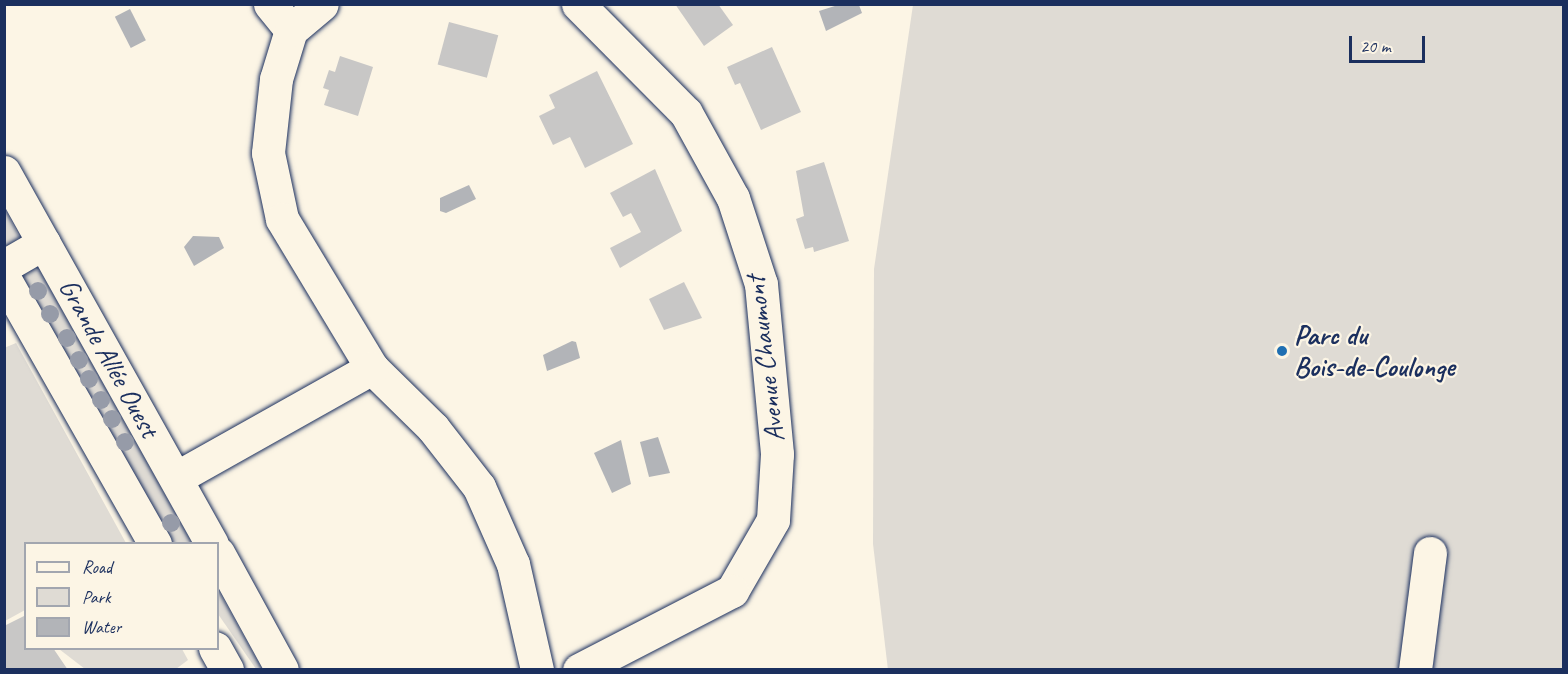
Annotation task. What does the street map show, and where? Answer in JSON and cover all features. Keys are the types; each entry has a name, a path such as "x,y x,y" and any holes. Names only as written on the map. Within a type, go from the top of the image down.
{"street":[{"path":"270,4 291,30"},
{"path":"322,4 291,30 270,115 268,153 282,219 372,369 433,428 479,487 513,564 537,669"},
{"name":"Avenue Chaumont","path":"578,4 686,113 733,198 761,284 777,454 773,520 732,591 579,669"},
{"name":"Grande Allée Ouest","path":"4,172 211,542"},
{"path":"4,266 44,243"},
{"name":"Grande Allée Ouest","path":"4,278 154,542"},
{"path":"176,478 372,369"},
{"path":"1415,669 1430,552"},
{"path":"219,555 282,669"},
{"path":"216,650 227,669"}],"green space":[{"name":"Parc du Bois-de-Coulonge","path":"913,5 1563,5 1563,669 888,670 873,544 874,269"},
{"path":"4,207 19,237 11,247 5,246"},
{"path":"32,269 40,271 191,542 170,542 21,278"},
{"path":"16,343 125,542 24,542 24,611 5,621 4,348"},
{"path":"219,592 262,669 256,669 219,615"},
{"path":"60,650 183,650 188,660 176,669 85,669"}],"water":[{"path":"838,5 859,5 862,13 826,31 819,11"},
{"path":"130,9 146,40 131,48 115,17"},
{"path":"469,185 476,199 446,213 440,211 440,198"},
{"path":"193,236 219,237 224,248 194,266 184,247"},
{"path":"572,341 576,342 580,358 547,371 543,355"},
{"path":"658,437 670,473 649,477 640,442"},
{"path":"621,440 631,484 612,493 594,453"}],"building":[{"path":"675,4 718,4 733,25 704,46"},
{"path":"449,22 498,35 487,78 438,65"},
{"path":"772,47 801,112 761,130 740,83 735,85 727,67"},
{"path":"340,56 373,67 358,116 324,105 329,90 323,88 329,70 335,72"},
{"path":"597,71 633,144 585,168 570,137 553,145 539,116 555,108 549,95"},
{"path":"824,162 849,241 814,252 813,247 805,249 796,219 804,216 796,171"},
{"path":"655,169 682,231 620,268 610,248 641,232 631,213 623,217 610,193"},
{"path":"684,282 702,318 664,330 649,299"},
{"path":"24,616 24,650 54,650 68,670 4,670 4,626"}],"place":[{"name":"Parc du Bois-de-Coulonge","path":"1282,351"}]}
